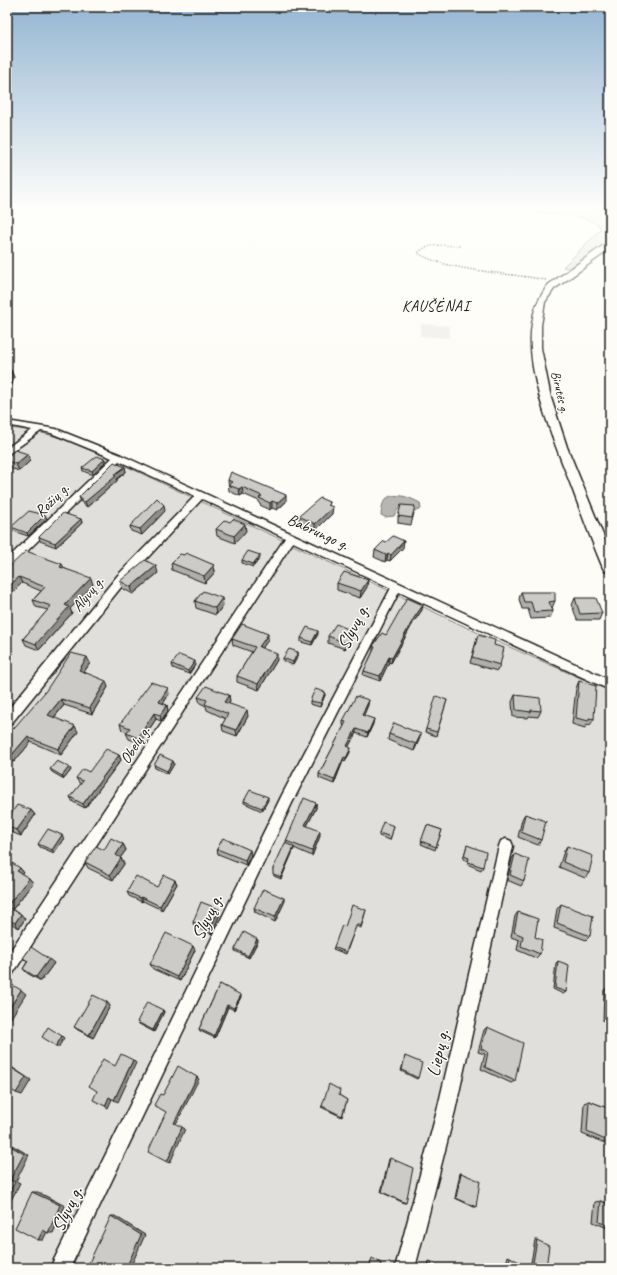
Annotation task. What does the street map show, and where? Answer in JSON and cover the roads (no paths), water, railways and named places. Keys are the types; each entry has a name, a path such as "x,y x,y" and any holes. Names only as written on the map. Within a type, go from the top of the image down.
{"main road":[{"name":"Birutės g.","path":"579,266 556,283 545,295 540,305 538,315 537,342 546,403 563,453 610,568"}],"street":[{"name":"Babrungo g.","path":"7,423 40,428 66,435 118,457 610,685"},
{"path":"7,452 40,428"},
{"name":"Rožių g.","path":"7,565 118,457"},
{"name":"Alyvų g.","path":"7,720 122,578 201,495"},
{"name":"Obelų g.","path":"7,970 291,538"},
{"name":"Slyvų g.","path":"60,1268 287,799 396,587"},
{"name":"Liepų g.","path":"405,1268 446,1111 506,846"}],"district":[{"name":"KAUŠĖNAI","path":"436,306"}]}
